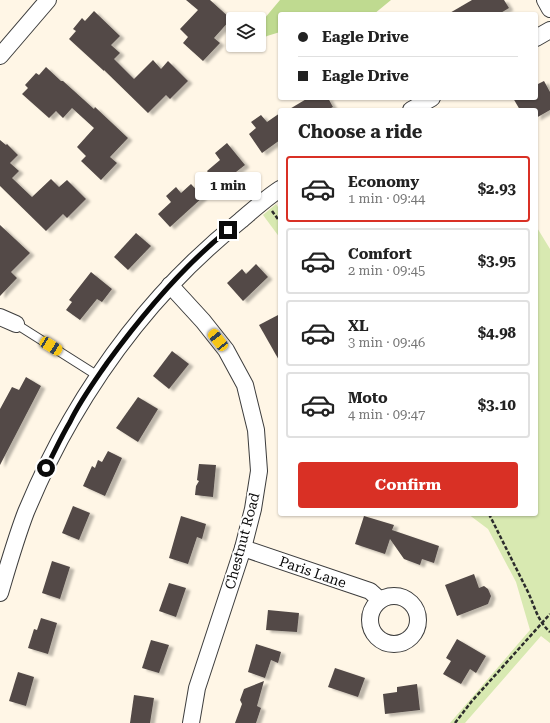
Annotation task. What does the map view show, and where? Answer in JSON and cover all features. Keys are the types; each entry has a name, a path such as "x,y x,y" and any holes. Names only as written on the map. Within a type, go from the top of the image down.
{"street":[{"path":"0,56 48,0"},
{"path":"545,0 550,9"},
{"path":"538,37 550,30"},
{"path":"414,108 428,100"},
{"path":"0,593 26,514 46,468 70,420 98,376 132,328 170,285 215,240 278,191"},
{"name":"Chestnut Road","path":"170,285 203,320 226,350 245,385 256,430 259,471 253,509 243,548 197,688 191,723"},
{"path":"0,317 16,324"},
{"name":"Paris Lane","path":"243,548 370,591 380,600"}],"lane":[{"path":"16,324 98,376"}],"path":[{"path":"490,516 542,624 550,632"},
{"path":"455,723 472,701 550,614"}],"green space":[{"path":"280,0 391,0 376,12 278,12 278,33 267,36 266,17"},
{"path":"276,204 278,207 278,235 263,215"},
{"path":"538,229 550,249 550,643 541,636 465,723 450,723 530,630 516,582 488,529 471,516 538,516"}],"building":[{"path":"186,0 210,0 226,14 226,25 214,38 220,43 203,61 183,43 188,37 180,29 198,10"},
{"path":"472,0 504,0 509,8 502,12 451,12"},
{"path":"94,11 120,36 111,45 120,53 114,59 134,79 153,60 161,69 168,61 188,81 170,99 166,95 148,113 104,70 69,39 76,31 73,29 82,18 85,21"},
{"path":"46,67 94,109 95,107 128,138 110,157 117,163 101,180 81,161 86,156 77,147 94,128 72,108 63,118 56,111 49,118 22,94 28,88 25,85 36,73 39,75"},
{"path":"544,81 550,92 550,110 538,117 538,108 519,108 514,100 538,100 538,84"},
{"path":"305,100 329,100 333,107 331,108 291,108"},
{"path":"278,114 278,141 262,153 249,134 256,128 251,122 261,115 267,122"},
{"path":"0,140 6,145 7,144 18,155 10,163 19,171 12,178 32,197 51,179 59,187 67,180 86,199 67,218 63,214 46,231 0,186"},
{"path":"227,143 245,165 218,186 207,171 220,160 215,153"},
{"path":"191,184 203,197 170,227 158,214 171,202 166,196 176,187 181,193"},
{"path":"0,225 30,253 11,272 17,278 0,296"},
{"path":"136,233 151,246 128,270 114,257"},
{"path":"256,264 268,277 243,301 227,283 242,269 246,274"},
{"path":"91,272 112,289 102,302 97,299 80,320 66,310 72,302 69,300"},
{"path":"278,315 278,358 259,325"},
{"path":"172,351 189,364 169,389 153,376"},
{"path":"26,377 41,386 0,465 0,409 12,387 19,390"},
{"path":"138,397 158,409 138,442 116,428"},
{"path":"108,451 122,458 105,496 83,486 92,466 95,468 98,460 102,462"},
{"path":"199,464 216,465 213,497 195,495 196,486 199,481 197,480"},
{"path":"73,506 90,513 79,540 62,533"},
{"path":"181,516 206,524 202,539 197,537 188,564 169,558"},
{"path":"364,516 394,525 392,530 439,546 434,563 422,559 420,565 404,559 390,539 385,554 355,544"},
{"path":"52,561 70,567 60,599 42,593"},
{"path":"474,574 479,588 484,586 488,589 491,596 488,604 457,616 445,585"},
{"path":"169,583 186,588 176,617 159,611"},
{"path":"268,610 299,613 297,632 266,630"},
{"path":"41,618 57,623 48,654 28,648 34,629 37,630"},
{"path":"457,639 486,656 476,673 470,669 461,684 443,674 451,661 446,658"},
{"path":"151,640 169,645 159,673 142,668"},
{"path":"256,644 281,652 278,663 271,660 265,678 248,672"},
{"path":"335,668 365,678 358,697 328,687"},
{"path":"18,672 34,677 26,706 9,701"},
{"path":"264,681 257,706 261,708 256,723 235,723 242,704 240,700 244,689"},
{"path":"417,684 420,710 385,714 383,694 397,692 397,687"},
{"path":"134,695 154,698 150,723 130,723"}],"route":[{"path":"46,468 70,420 98,376 132,328 170,285 215,240 228,230"}]}
